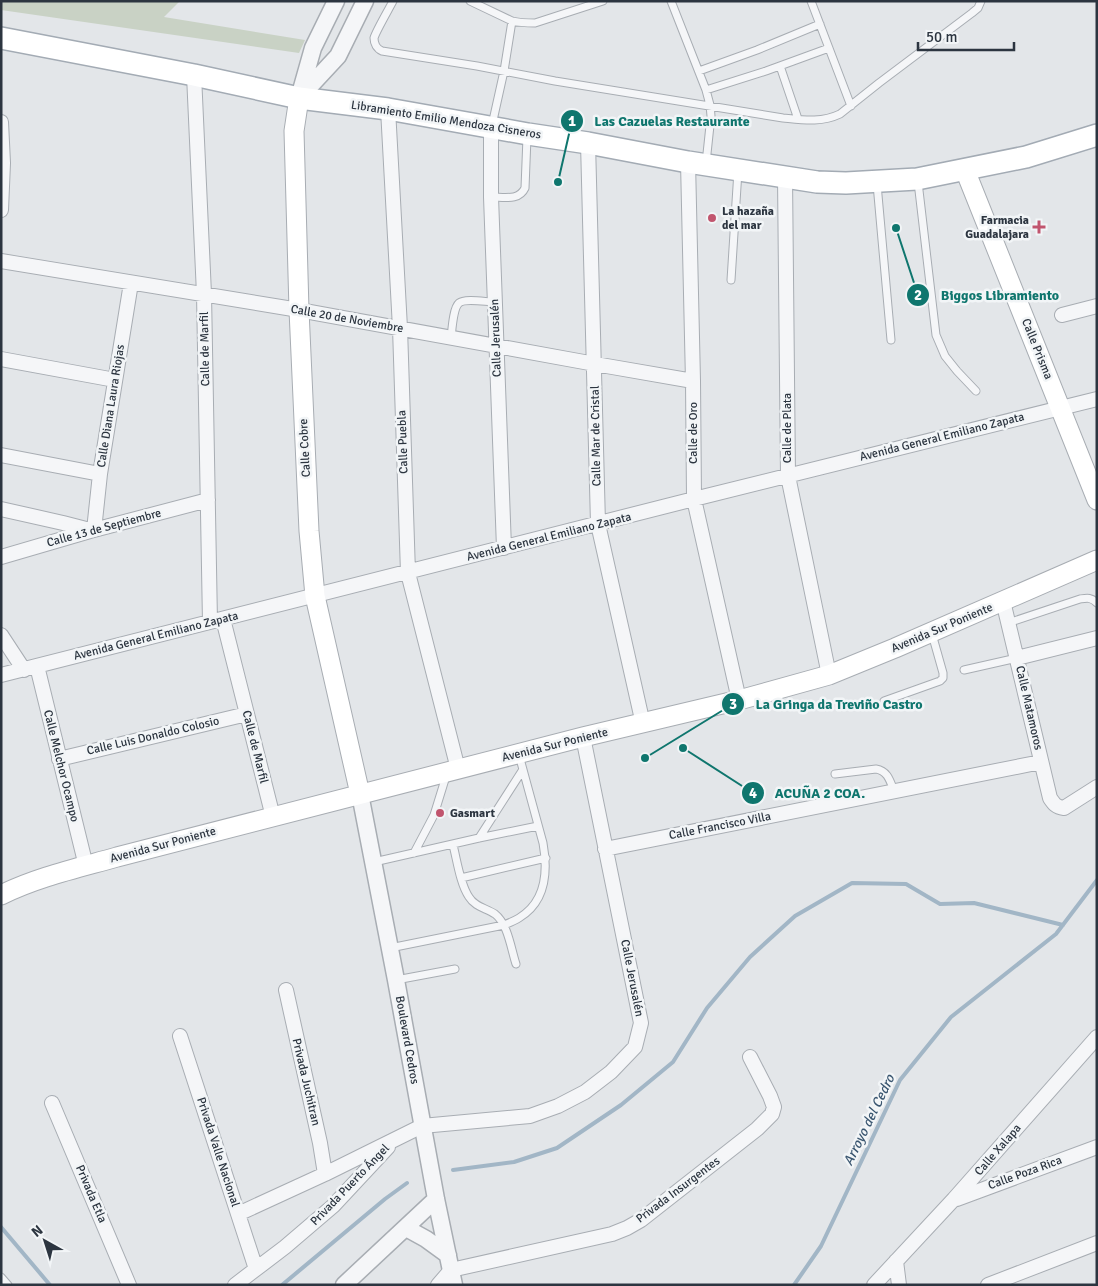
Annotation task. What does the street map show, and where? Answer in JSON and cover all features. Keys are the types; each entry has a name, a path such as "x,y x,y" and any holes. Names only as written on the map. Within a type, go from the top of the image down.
{"main road":[{"name":"Libramiento Emilio Mendoza Cisneros","path":"1,38 194,75 300,98 388,109 817,182 846,183 917,179 1026,157 1097,136"},
{"name":"Calle Cobre","path":"300,98 294,131 299,310 309,531 314,596 360,794"},
{"name":"Calle Prisma","path":"965,170 1097,500"},
{"name":"Avenida Sur Poniente","path":"6,890 86,866 360,794 453,771 520,762 582,737 739,700 828,675 1003,602 1097,560"}],"street":[{"path":"300,98 313,48 336,1"},
{"path":"300,98 338,56 365,1"},
{"name":"Calle de Marfil","path":"194,75 204,294 208,500 217,621 246,714 273,817"},
{"name":"Calle Puebla","path":"388,109 400,328 408,572 453,771"},
{"path":"1,122 3,163 1,210"},
{"name":"Calle Jerusalén","path":"491,128 494,302 504,548"},
{"name":"Calle Mar de Cristal","path":"588,143 598,524 643,724"},
{"name":"Calle de Oro","path":"697,163 693,381 694,499 739,700"},
{"name":"Calle de Plata","path":"785,177 788,476 828,675"},
{"name":"Calle 20 de Noviembre","path":"1,262 299,310 693,381"},
{"name":"Calle Diana Laura Riojas","path":"92,530 131,283"},
{"path":"1062,314 1097,306"},
{"path":"1,359 116,380"},
{"name":"Avenida General Emiliano Zapata","path":"1,675 1097,398"},
{"path":"1,455 100,474"},
{"name":"Calle 13 de Septiembre","path":"1,557 92,530 208,500"},
{"path":"1,509 92,530"},
{"name":"Calle Matamoros","path":"1003,602 1050,798 1058,807 1064,808 1097,787"},
{"name":"Calle Melchor Ocampo","path":"1,635 30,668 59,759 86,866"},
{"path":"1017,658 1097,638"},
{"name":"Calle Luis Donaldo Colosio","path":"59,759 246,714"},
{"name":"Calle Jerusalén","path":"422,1126 530,1116 558,1106 585,1092 611,1072 635,1047 641,1023 582,737"},
{"name":"Calle Francisco Villa","path":"605,849 1041,762"},
{"name":"Boulevard Cedros","path":"360,794 451,1270"},
{"name":"Privada Juchitran","path":"286,990 318,1133 325,1174"},
{"name":"Privada Valle Nacional","path":"180,1036 256,1269"},
{"name":"Calle Xalapa","path":"875,1285 954,1200 1097,1037"},
{"name":"Privada Insurgentes","path":"451,1270 612,1234 640,1220 757,1129 772,1114 774,1106 750,1057"},
{"name":"Privada Etla","path":"52,1103 129,1285"},
{"name":"Privada Puerto Ángel","path":"238,1214 422,1126"},
{"name":"Privada Puerto Ángel","path":"235,1285 285,1247 333,1206 394,1140"},
{"name":"Calle Poza Rica","path":"954,1200 1097,1147"},
{"path":"344,1285 436,1199"},
{"path":"406,1228 426,1239 451,1270 438,1285"},
{"path":"988,1285 1097,1243"},
{"path":"896,1261 900,1285"}],"lane":[{"path":"393,1 375,36 375,44 382,52 783,118 818,121 840,114 851,106 972,13 978,8 981,1"},
{"path":"470,1 519,23 535,23 603,1"},
{"path":"671,1 699,71 710,105 710,128 697,163"},
{"path":"811,1 851,106"},
{"path":"491,128 504,71 512,21"},
{"path":"699,71 758,50 820,24"},
{"path":"706,90 829,48"},
{"path":"780,66 798,119"},
{"path":"491,197 514,198 523,193 525,188 528,134"},
{"path":"731,280 738,170"},
{"path":"917,179 936,335 945,356 976,391"},
{"path":"877,182 891,340"},
{"path":"451,338 455,311 460,302 494,302"},
{"path":"1008,623 1080,599 1088,598 1097,603"},
{"path":"884,701 940,681 943,678 931,632"},
{"path":"964,670 1017,658"},
{"path":"390,948 504,925 520,918 532,908 541,894 545,878 546,858 520,762"},
{"path":"479,838 520,762"},
{"path":"835,774 876,768 882,770 890,779 894,791"},
{"path":"414,853 434,815 453,771"},
{"path":"374,862 538,826"},
{"path":"452,845 468,896 472,902 500,918 516,964"},
{"path":"461,878 546,858"},
{"path":"396,980 456,968"},
{"path":"1,1277 8,1285"}],"shaded area":[{"path":"1,1 180,1 164,17 305,40 299,53 1,10"}],"waterway":[{"name":"Arroyo del Cedro","path":"794,1285 821,1246 900,1080 951,1017 1056,934 1097,880"},
{"path":"453,1170 514,1162 557,1148 621,1105 673,1062 707,1008 750,957 795,916 852,883 906,884 940,904 974,903 1063,925"},
{"path":"282,1285 385,1199 407,1183"},
{"path":"1,1227 50,1285"}],"place":[{"name":"Las Cazuelas Restaurante","path":"558,182"},
{"name":"La hazaña del mar","path":"712,218"},
{"name":"Farmacia Guadalajara","path":"1039,227"},
{"name":"Biggos Libramiento","path":"896,228"},
{"name":"ACUÑA 2 COA.","path":"683,748"},
{"name":"La Gringa da Treviño Castro","path":"645,758"},
{"name":"Gasmart","path":"440,813"}]}
